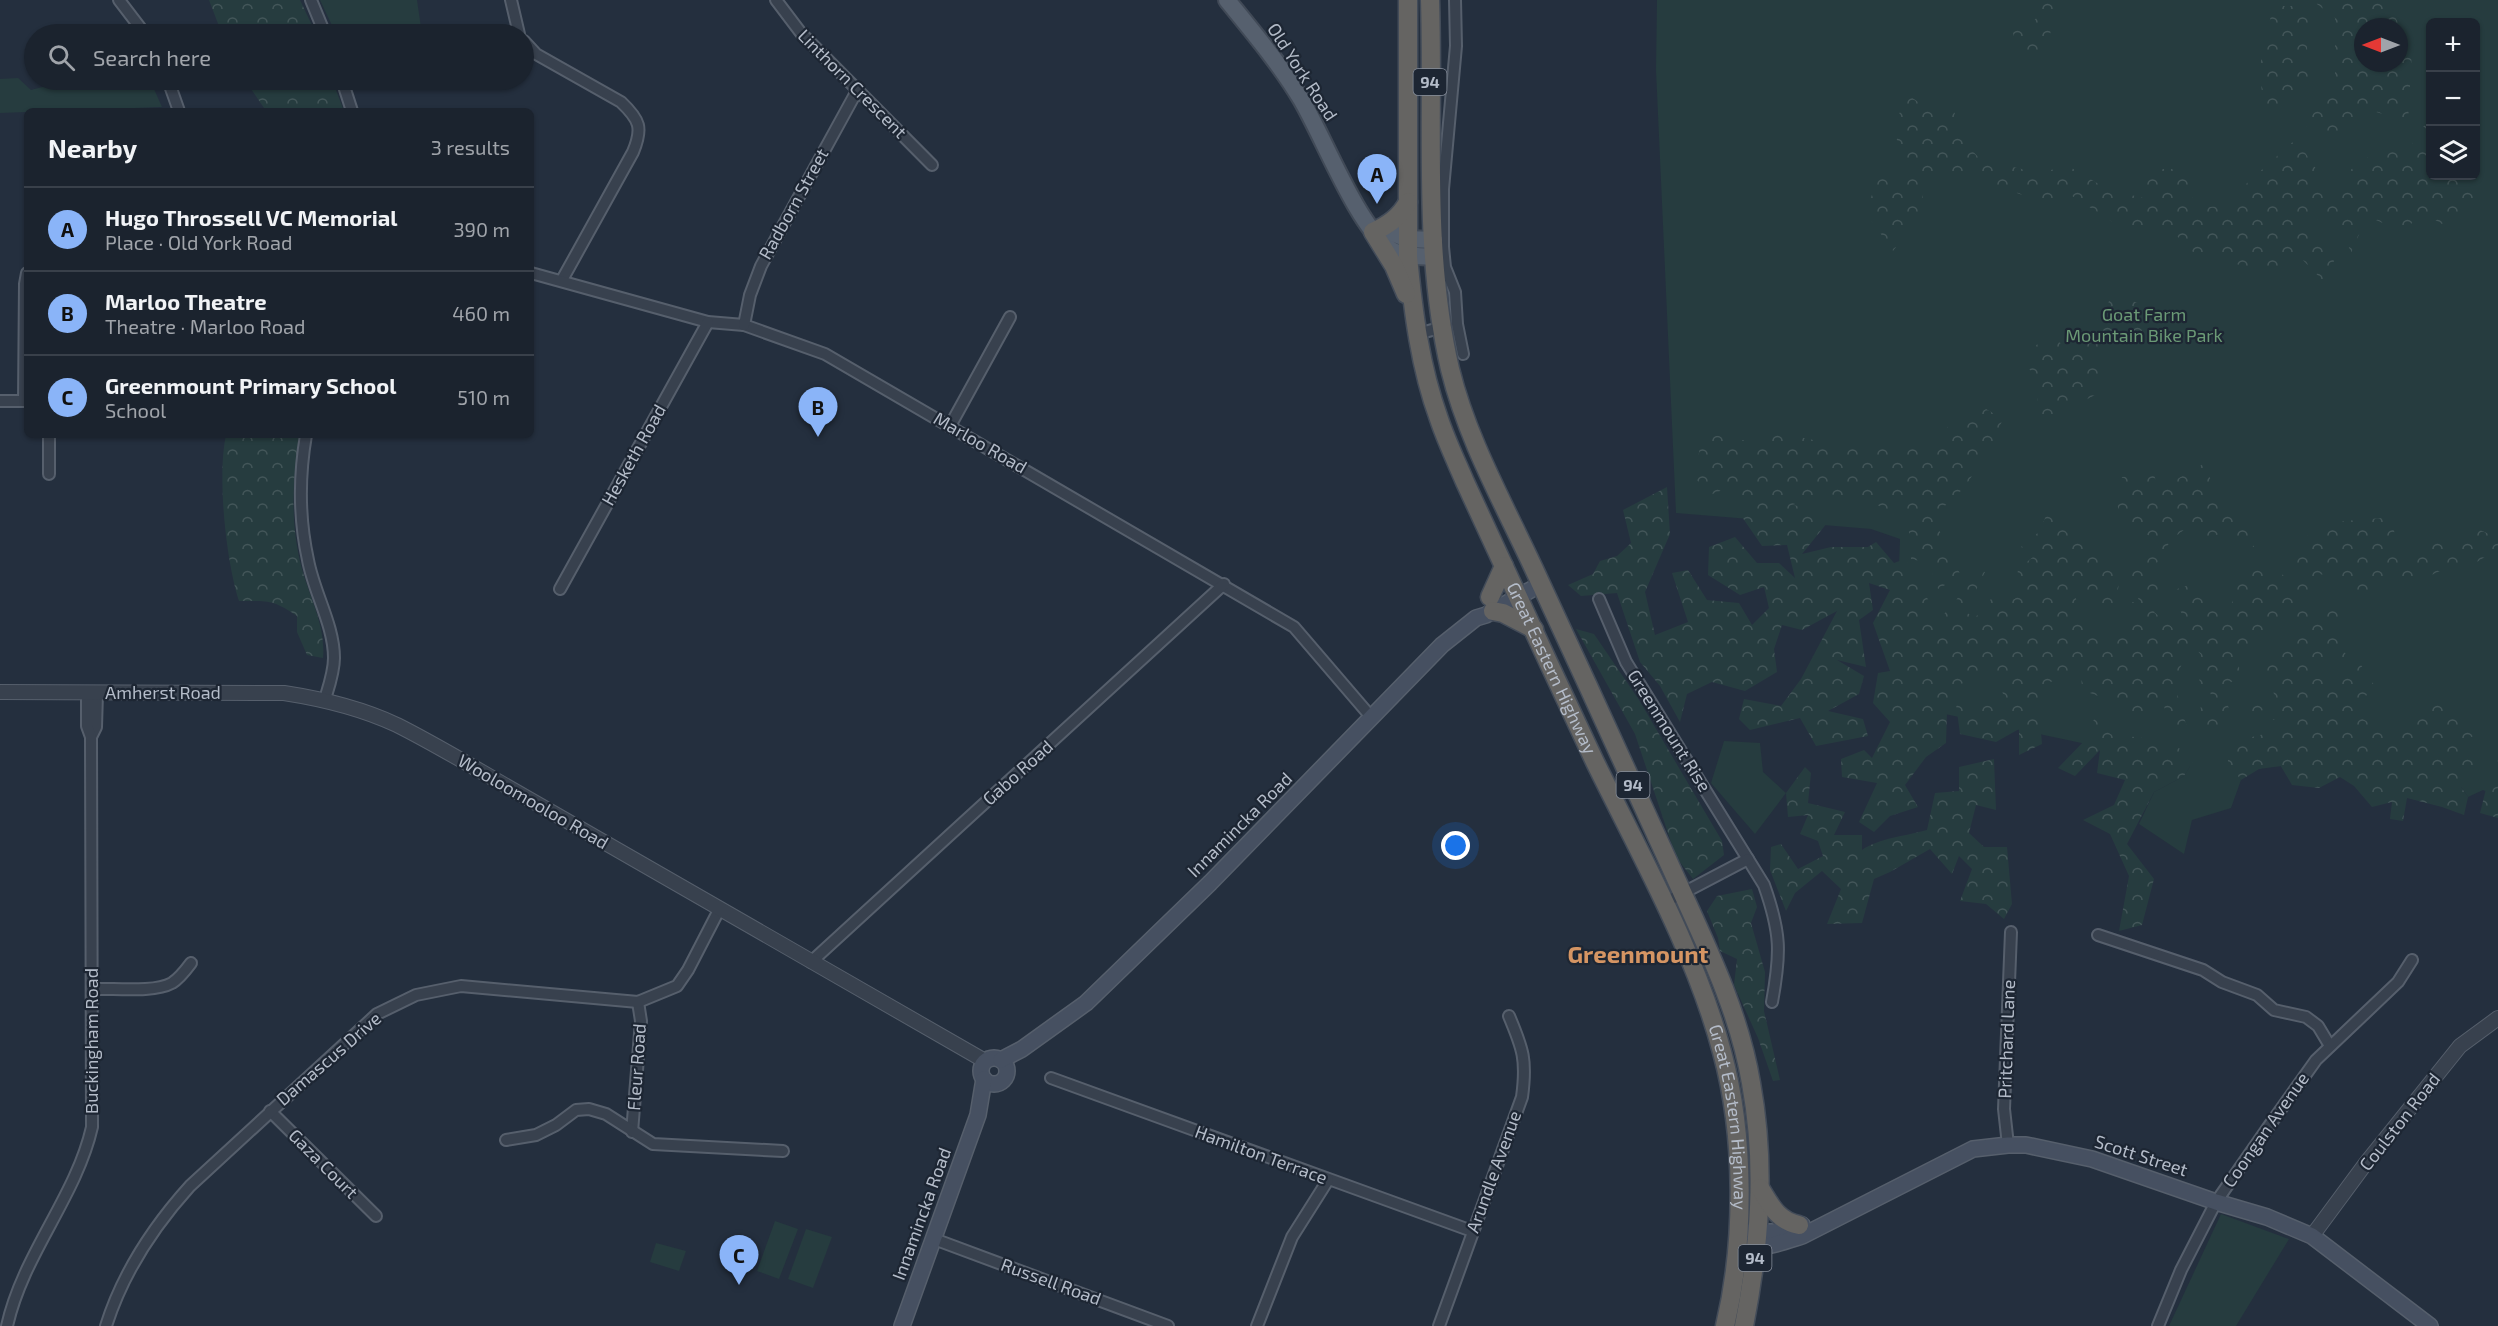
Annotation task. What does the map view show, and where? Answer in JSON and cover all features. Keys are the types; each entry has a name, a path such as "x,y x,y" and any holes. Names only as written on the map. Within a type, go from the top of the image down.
{"highway":[{"name":"Great Eastern Highway","path":"1408,0 1408,247 1417,328 1426,376 1439,419 1504,566 1664,903 1702,990 1722,1052 1731,1086 1739,1177 1737,1239 1725,1326"},
{"name":"Great Eastern Highway","path":"1430,0 1430,164 1434,249 1450,326 1450,370 1475,442 1724,986 1745,1054 1756,1116 1760,1188 1757,1240 1744,1326"},
{"path":"1408,202 1402,213 1385,227 1373,232 1403,283 1417,328"},
{"path":"1504,566 1487,609 1503,613 1534,629"},
{"path":"1760,1188 1776,1214 1786,1223 1799,1225"}],"main road":[{"name":"Old York Road","path":"1227,0 1264,46 1300,98 1373,232"},
{"path":"1373,232 1387,231 1408,247 1434,249"},
{"name":"Innamincka Road","path":"902,1326 978,1115 986,1106 986,1073 1005,1078 1003,1063 1021,1056 1022,1049 1086,1003 1210,883 1442,645 1487,609 1539,580"},
{"path":"986,1073 993,1058 1003,1063"},
{"name":"Scott Street","path":"1737,1239 1782,1243 1802,1236 1973,1149 2026,1145 2092,1159 2216,1202 2267,1217 2312,1236 2430,1326"},
{"name":"Scott Street","path":"1757,1240 1774,1232 1799,1225 1820,1225"}],"street":[{"path":"119,0 137,24"},
{"path":"311,0 321,24"},
{"path":"511,0 517,24"},
{"name":"Linthorn Crescent","path":"776,0 801,33 932,165"},
{"path":"1455,0 1456,46 1443,189 1443,247 1445,267 1455,292 1450,326 1463,354"},
{"path":"534,52 621,102 632,113 639,126 639,139 633,152 562,280"},
{"name":"Radborn Street","path":"744,325 750,295 761,266 858,89"},
{"path":"172,90 178,108"},
{"path":"345,90 351,108"},
{"name":"Marloo Road","path":"534,274 708,322 744,325 825,354 1224,584 1294,627 1372,718"},
{"path":"950,426 1010,317"},
{"name":"Hesketh Road","path":"560,589 708,322"},
{"path":"1417,328 1450,326"},
{"path":"0,401 24,401"},
{"path":"49,438 49,474"},
{"path":"306,438 301,489 302,522 308,559 331,635 334,659 326,699"},
{"name":"Gabo Road","path":"812,962 1224,584"},
{"name":"Greenmount Rise","path":"1599,599 1626,662 1764,885 1775,916 1778,934 1779,966 1772,1002"},
{"name":"Amherst Road","path":"0,692 267,692 326,699"},
{"name":"Buckingham Road","path":"8,1326 25,1276 86,1154 92,1127 94,1092 91,737 87,726 92,693"},
{"name":"Wooloomooloo Road","path":"326,699 396,725 475,768 969,1054 986,1073"},
{"path":"1664,903 1748,859"},
{"name":"Damascus Drive","path":"106,1326 130,1270 147,1238 167,1211 190,1186 377,1014 416,995 461,986 638,1002 676,986 688,970 719,910"},
{"name":"Pritchard Lane","path":"2008,1145 2004,1108 2011,932"},
{"path":"2098,935 2203,970 2222,982 2257,995 2274,1010 2306,1017 2318,1026 2330,1046"},
{"name":"Coongan Avenue","path":"2158,1326 2181,1270 2216,1202 2316,1060 2398,982 2412,960"},
{"path":"92,989 169,985 179,979 192,963"},
{"name":"Fleur Road","path":"632,1132 641,1021 638,1002"},
{"name":"Arundle Avenue","path":"1438,1326 1522,1097 1526,1072 1523,1050 1509,1016"},
{"name":"Coulston Road","path":"2312,1236 2366,1163 2460,1046 2498,1018"},
{"name":"Hamilton Terrace","path":"1051,1078 1328,1180 1472,1230"},
{"path":"506,1140 536,1135 556,1125 576,1110 589,1109 606,1114 653,1144 783,1151"},
{"name":"Gaza Court","path":"270,1111 376,1216"},
{"path":"1257,1326 1292,1237 1328,1180"},
{"name":"Russell Road","path":"933,1239 1168,1326"}],"green space":[{"path":"209,0 300,0 311,24 218,24"},
{"path":"320,0 417,0 421,24 331,24"},
{"name":"Goat Farm Mountain Bike Park","path":"1657,0 2498,0 2498,797 2483,790 2468,797 2461,787 2330,760 2236,772 2241,780 2231,808 2192,820 2184,854 2139,824 2154,792 2184,776 2190,766 1926,710 1896,650 1900,539 1871,529 1676,513 1656,70"},
{"path":"2035,0 2060,0 2043,58 2018,50 2010,23 2025,28 2041,14"},
{"path":"2297,0 2392,0 2388,3 2396,18 2354,18 2354,72 2408,72 2408,42 2412,50 2408,122 2370,110 2331,147 2305,125 2335,83 2335,18 2313,1 2306,33 2310,88 2266,122 2259,70 2273,6 2297,6"},
{"path":"18,78 24,84 24,90 154,90 162,107 24,108 24,112 0,113 0,79"},
{"path":"252,90 336,90 343,108 264,108"},
{"path":"1908,95 1933,112 1956,102 1953,130 1980,159 2042,174 2065,164 2107,189 2143,198 2146,169 2187,169 2194,208 2247,204 2246,184 2296,139 2335,197 2350,183 2345,174 2393,139 2410,161 2413,142 2426,123 2426,180 2457,180 2479,200 2442,224 2420,211 2405,233 2367,216 2351,253 2340,223 2311,218 2313,237 2335,253 2330,288 2298,255 2274,272 2197,256 2169,228 2122,228 2069,194 2047,204 1973,177 1925,176 1921,214 1893,251 1866,213 1879,173 1907,172 1893,127"},
{"path":"2114,293 2140,304 2142,332 2102,343 2099,393 2037,425 2038,383 2023,359 2047,334 2077,354"},
{"path":"1986,409 2003,419 1992,444 1965,487 1933,517 1961,576 1938,589 1929,563 1911,559 1908,519 1866,500 1829,494 1792,505 1836,512 1802,554 1831,547 1868,547 1876,542 1894,563 1905,559 1930,603 1922,624 1950,609 1976,563 1985,572 1965,612 1975,617 1982,612 1993,596 2015,599 2018,569 2037,554 2021,547 2040,531 2047,513 2063,518 2066,532 2083,540 2087,550 2120,578 2113,617 2096,609 2095,599 2075,594 2081,623 2095,633 2124,633 2132,602 2140,604 2131,576 2134,563 2146,564 2153,537 2122,525 2117,503 2122,477 2154,474 2158,490 2205,463 2219,505 2233,505 2240,513 2254,547 2240,546 2226,532 2197,541 2185,529 2171,540 2154,568 2165,593 2154,612 2173,628 2187,623 2177,605 2177,589 2192,584 2205,593 2218,609 2229,611 2236,591 2237,570 2254,563 2282,574 2292,586 2294,565 2303,541 2312,532 2324,526 2351,520 2392,517 2397,550 2410,560 2433,530 2450,545 2466,540 2480,530 2498,538 2498,549 2472,565 2440,571 2417,582 2391,575 2375,592 2352,597 2342,576 2316,574 2304,598 2326,613 2339,601 2341,641 2348,661 2325,658 2314,679 2331,679 2361,665 2374,685 2353,714 2384,730 2399,728 2432,700 2458,706 2480,734 2454,743 2489,758 2487,770 2463,775 2461,787 2468,797 2464,815 2407,798 2403,821 2390,819 2392,802 2372,807 2354,786 2340,777 2319,788 2292,785 2279,763 2259,769 2241,780 2228,763 2228,743 2264,734 2288,732 2290,719 2273,720 2272,709 2249,712 2246,701 2275,699 2270,676 2255,671 2285,636 2298,628 2285,621 2265,629 2260,644 2238,653 2240,679 2217,687 2232,713 2228,728 2200,724 2201,700 2213,710 2210,690 2199,687 2201,655 2192,644 2181,667 2177,684 2179,702 2187,727 2168,728 2164,705 2142,719 2129,715 2131,701 2114,702 2082,690 2081,673 2037,686 2042,744 2019,755 2019,729 1996,742 1960,734 1956,704 1998,706 2003,694 1994,663 1981,680 1954,685 1947,712 1946,743 1926,757 1905,785 1918,807 1890,816 1874,832 1859,822 1877,783 1842,777 1841,759 1864,750 1872,758 1890,722 1873,703 1878,673 1890,671 1873,623 1890,590 1869,583 1873,610 1859,620 1866,667 1837,660 1864,676 1859,694 1828,711 1863,719 1868,736 1816,746 1800,718 1750,730 1739,719 1744,699 1781,706 1801,679 1837,611 1802,630 1782,625 1774,649 1777,672 1745,691 1712,682 1687,694 1680,722 1660,686 1640,662 1617,593 1581,596 1568,585 1593,574 1600,561 1617,556 1631,543 1623,510 1667,487 1670,534 1645,592 1655,635 1688,622 1672,573 1688,570 1707,600 1739,603 1752,625 1769,608 1764,587 1740,595 1708,575 1709,547 1735,537 1757,563 1779,563 1795,578 1787,545 1762,546 1742,517 1735,485 1710,495 1695,478 1702,433 1759,443 1771,431 1851,448 1931,449 1950,424"},
{"path":"226,438 300,438 295,468 294,519 302,569 320,624 323,658 307,655 297,632 297,616 282,606 270,602 239,601 230,564 224,518 223,453"},
{"path":"1576,629 1594,634 1639,700 1722,841 1724,855 1693,879 1676,857 1635,734"},
{"path":"2099,706 2110,734 2167,741 2195,758 2184,776 2154,792 2127,844 2154,879 2142,925 2119,931 2129,876 2110,834 2083,820 2114,805 2125,780 2097,773 2100,750 2075,776 2058,768 2087,738"},
{"path":"1724,741 1760,743 1763,772 1786,793 1755,834 1711,783"},
{"path":"1994,759 1996,810 1976,805 1969,833 1984,847 2007,847 2012,904 2004,919 1986,904 1960,901 1972,869 1959,856 1952,874 1930,849 1874,879 1862,923 1827,924 1841,889 1822,871 1795,893 1786,911 1770,870 1771,847 1781,844 1798,869 1823,856 1818,841 1800,834 1808,815 1788,817 1786,793 1805,767 1811,773 1808,803 1845,812 1834,835 1862,835 1862,850 1884,840 1927,830 1935,793 1959,791 1959,767"},
{"path":"2498,760 2498,818 2480,813 2486,789"},
{"path":"1752,889 1757,907 1751,923 1765,972 1764,1011 1780,1080 1773,1081 1758,1038 1734,985 1737,959 1720,951 1718,938 1707,911 1717,896"},
{"path":"2221,1214 2289,1239 2236,1326 2169,1326"},
{"path":"775,1221 798,1229 779,1279 757,1271"},
{"path":"806,1229 832,1237 813,1288 788,1279"},
{"path":"656,1243 686,1251 679,1271 650,1262"}],"place":[{"name":"Hugo Throssell VC Memorial","path":"1377,204"},
{"name":"Marloo Theatre","path":"818,437"},
{"name":"Greenmount Primary School","path":"739,1285"}],"district":[{"name":"Greenmount","path":"1638,955"}]}
